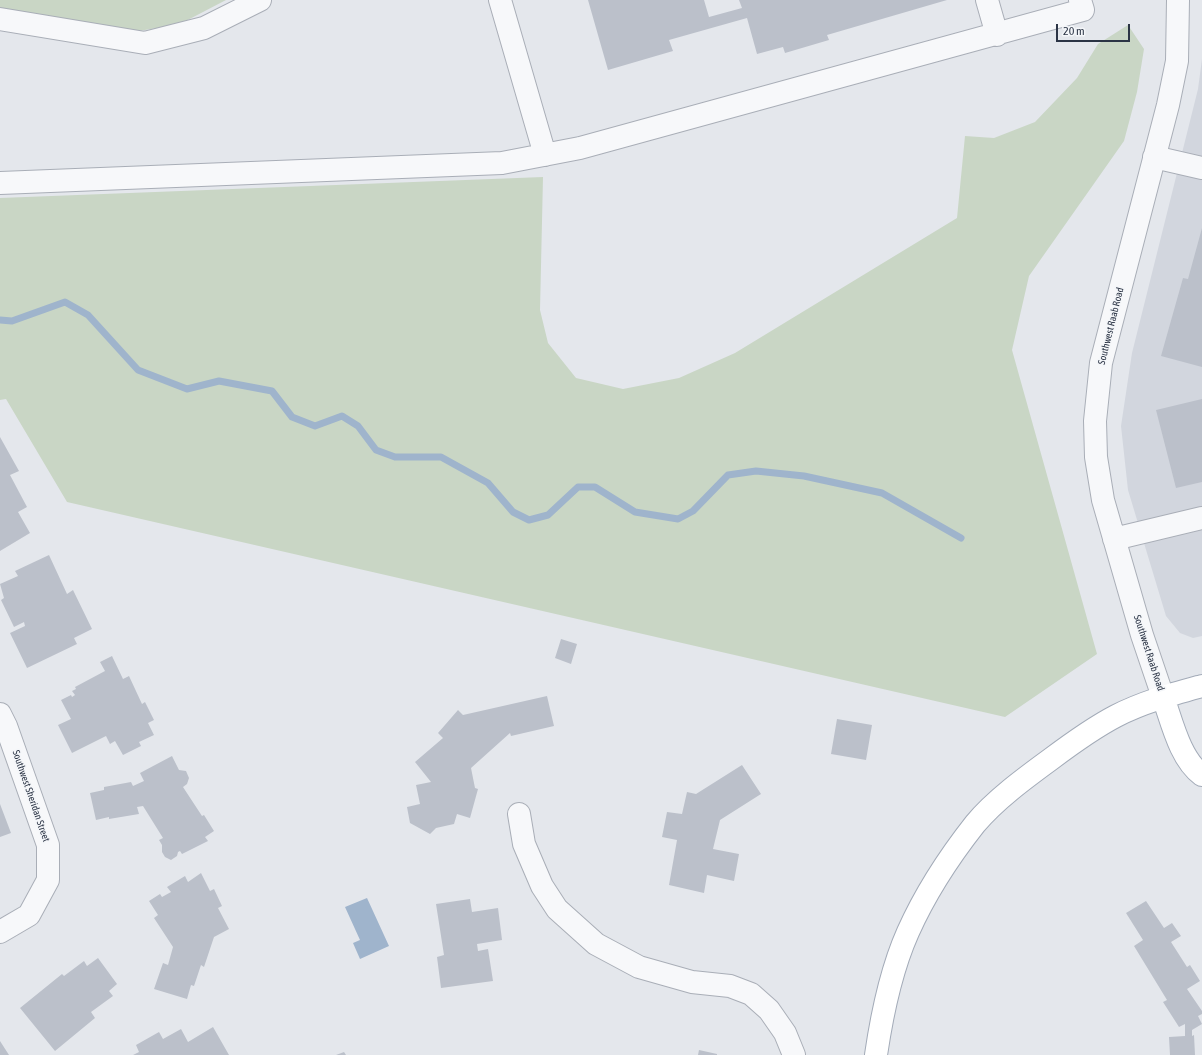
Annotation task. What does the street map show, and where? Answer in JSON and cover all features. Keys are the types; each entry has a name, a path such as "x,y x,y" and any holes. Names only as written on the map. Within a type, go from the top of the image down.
{"main road":[{"path":"876,1055 884,1013 897,962 908,932 938,876 976,824 1009,792 1068,746 1116,716 1163,697 1202,686"},
{"path":"1163,697 1190,763 1202,775"}],"street":[{"path":"0,19 145,43 204,28 260,0"},
{"path":"500,0 545,155"},
{"path":"987,0 996,35"},
{"path":"0,183 502,163 580,148 996,35 1083,10 1080,0"},
{"name":"Southwest Raab Road","path":"1163,697 1142,635 1103,500 1096,457 1095,421 1101,363 1177,61 1178,0"},
{"path":"1154,157 1202,168"},
{"path":"1114,539 1202,518"},
{"name":"Southwest Sheridan Street","path":"0,714 6,726 48,845 48,880 29,915 0,932"},
{"path":"519,814 524,844 542,886 557,909 596,944 639,967 692,982 730,986 751,994 769,1010 786,1033 794,1055"}],"shaded area":[{"path":"1202,59 1202,636 1193,638 1180,633 1166,616 1128,490 1121,426 1132,353 1198,89"}],"green space":[{"path":"0,0 226,0 180,24 139,31 0,13"},
{"path":"1128,25 1144,49 1137,92 1124,141 1029,276 1012,350 1097,654 1005,717 67,502 6,399 0,400 0,198 543,177 540,310 548,343 576,378 623,389 679,378 735,353 957,218 965,136 994,138 1035,122 1077,78 1098,44"}],"water":[{"path":"367,898 389,946 360,959 353,943 360,940 345,907"}],"building":[{"path":"588,0 704,0 709,17 742,8 739,0 947,0 827,35 829,40 785,53 783,47 757,54 747,18 669,40 673,51 608,70"},
{"path":"1202,228 1202,367 1161,356 1183,278 1188,279"},
{"path":"1202,399 1202,482 1176,488 1156,410"},
{"path":"0,437 19,471 10,475 27,507 18,512 30,533 0,551"},
{"path":"49,555 67,594 73,590 92,629 74,638 77,644 27,668 10,633 25,626 24,622 14,627 1,600 4,598 0,584 18,576 15,571"},
{"path":"561,639 577,644 571,664 555,658"},
{"path":"112,656 123,679 129,676 142,704 145,702 154,720 148,723 154,735 139,742 141,746 123,755 115,741 110,744 106,736 72,753 58,725 71,719 61,700 71,695 72,697 75,695 72,691 76,689 75,687 105,671 100,662"},
{"path":"547,696 554,726 511,736 510,733 471,768 475,788 478,789 470,818 457,814 454,824 436,828 430,834 410,823 407,807 420,804 416,785 431,782 415,762 443,738 438,733 458,710 463,715"},
{"path":"837,719 872,725 866,760 831,754"},
{"path":"172,756 179,770 186,771 189,778 187,784 183,787 214,831 205,837 208,841 182,854 180,851 178,852 177,856 171,860 165,857 162,852 162,845 159,840 163,838 143,806 137,807 139,814 96,820 90,793 104,790 104,787 131,782 133,786 144,781 140,773"},
{"path":"742,765 761,794 720,820 713,849 739,854 734,881 707,875 704,893 669,885 677,840 662,837 667,812 682,814 687,792 696,794"},
{"path":"0,804 11,833 0,837"},
{"path":"201,873 210,891 214,889 222,906 218,908 229,929 214,937 204,967 201,965 194,986 191,985 187,999 154,989 163,963 168,965 173,947 154,918 158,915 149,901 160,894 162,897 171,892 167,887 185,876 188,882"},
{"path":"470,899 472,912 498,908 502,940 477,944 478,951 488,949 493,981 441,988 437,957 444,955 436,904"},
{"path":"1146,901 1164,928 1172,923 1181,936 1171,942 1187,967 1190,965 1200,981 1187,989 1202,1011 1202,1014 1198,1016 1202,1024 1192,1030 1192,1036 1194,1035 1195,1055 1170,1055 1169,1037 1185,1036 1185,1024 1179,1027 1163,1002 1167,1000 1134,946 1143,940 1126,913"},
{"path":"98,958 117,984 109,991 113,996 91,1012 95,1018 55,1051 20,1008 62,974 64,976 84,961 87,966"},
{"path":"213,1027 229,1055 133,1055 139,1052 136,1045 159,1032 163,1039 181,1029 188,1042"},
{"path":"0,1041 9,1055 0,1055"},
{"path":"699,1050 717,1054 717,1055 698,1055"},
{"path":"344,1052 346,1055 336,1055"}],"waterway":[{"path":"0,320 12,321 65,302 88,315 138,370 187,389 219,381 272,391 292,417 315,426 342,416 358,426 376,450 395,457 441,457 488,483 513,512 529,520 548,515 578,487 595,487 635,512 678,519 693,511 728,475 756,471 804,476 882,493 961,538"}]}
